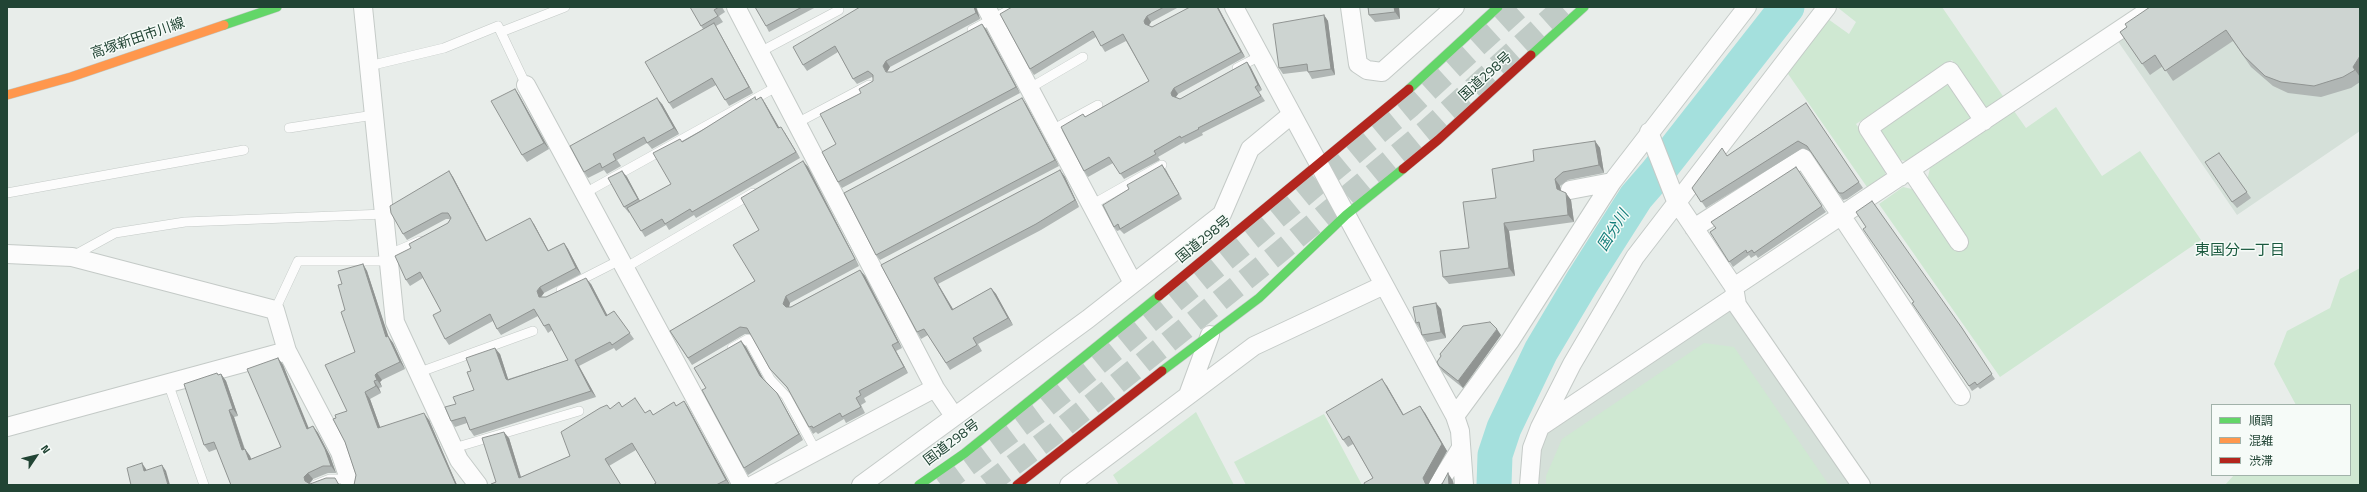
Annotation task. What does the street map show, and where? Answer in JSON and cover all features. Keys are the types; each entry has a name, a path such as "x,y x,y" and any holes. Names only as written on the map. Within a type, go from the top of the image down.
{"main road":[{"name":"高塚新田市川線","path":"7,95 71,77 277,7"},
{"name":"国道298号","path":"919,485 965,453 1401,96 1498,7"},
{"name":"国道298号","path":"1017,485 1259,298 1346,215 1438,140 1584,7"}],"street":[{"path":"363,7 395,322 420,372 459,460 478,485"},
{"path":"736,7 797,123 811,159 839,196 872,268 935,388 954,416"},
{"path":"1234,7 1455,416 1461,448 1464,485"},
{"path":"1350,7 1358,64 1367,70 1382,72 1455,7"},
{"path":"1455,416 1510,341 1612,182 1650,137 1747,7"},
{"path":"1529,485 1532,448 1540,428 1572,364 1600,314 1635,257 1674,197 1827,7"},
{"path":"1540,428 1842,216 2154,7"},
{"path":"989,13 1029,93 1052,130 1069,168 1093,204 1133,283"},
{"path":"1959,242 1868,128 1950,71 1984,121"},
{"path":"526,85 622,264 686,375 742,485"},
{"path":"861,485 1088,319 1222,214 1250,149 1292,115"},
{"path":"1650,137 1674,197 1734,292 1737,305 1861,485"},
{"path":"1694,228 1803,158 1961,396"},
{"path":"1570,190 1612,182"},
{"path":"7,254 72,257 275,310 287,351 298,375 328,428 350,482"},
{"path":"1069,485 1254,346 1384,285"},
{"path":"1088,319 1118,329"},
{"path":"1188,396 1210,335"},
{"path":"7,427 287,351"},
{"path":"753,485 935,388"},
{"path":"1438,485 1461,448"}],"lane":[{"path":"501,32 564,7"},
{"path":"966,34 989,13 1015,7"},
{"path":"760,52 839,10"},
{"path":"369,66 444,48 498,26 526,85"},
{"path":"1227,74 1260,56"},
{"path":"1029,93 1083,58"},
{"path":"797,123 872,83"},
{"path":"585,193 778,86"},
{"path":"1052,130 1098,105"},
{"path":"289,128 374,115"},
{"path":"7,193 244,150"},
{"path":"1093,204 1162,165"},
{"path":"554,294 622,264 760,188"},
{"path":"72,257 115,233 185,222 385,214"},
{"path":"275,310 298,261 388,258 431,234"},
{"path":"420,372 533,330"},
{"path":"726,351 748,339 770,379 786,396 816,451"},
{"path":"168,384 204,485"},
{"path":"454,448 579,411"},
{"path":"315,485 330,479 350,482"}],"shaded area":[{"path":"2166,7 2360,7 2360,131 2237,215 2117,40"},
{"path":"1729,307 1850,485 1535,485 1542,434"}],"green space":[{"path":"1837,7 1942,7 2005,99 1991,109 1983,106 1952,60 1856,124 1886,168 1885,175 1867,187 1786,71 1828,19 1849,34 1856,22"},
{"path":"1944,84 1952,87 1973,116 1971,121 1912,162 1900,160 1881,133 1882,125"},
{"path":"2056,107 2102,176 2140,151 2201,240 2000,377 1879,204 1903,187 1912,189 1954,249 1967,239 1927,181 1930,168 2014,111 2026,128"},
{"path":"2360,268 2360,485 2225,485 2233,476 2351,476 2351,404 2295,404 2274,364 2287,331 2330,308 2340,279"},
{"path":"1704,343 1734,347 1829,485 1546,485 1546,476 1562,439"},
{"path":"1196,412 1234,485 1119,485 1113,475"},
{"path":"1324,414 1362,485 1246,485 1234,462"}],"building":[{"path":"690,7 719,7 714,10 718,16 701,26"},
{"path":"755,7 802,7 766,26"},
{"path":"860,7 974,7 976,13 886,61 883,66 886,72 892,72 982,24 1016,87 838,182 822,152 836,144 820,114 861,93 859,89 873,81 873,75 868,71 853,79 835,46 803,65 793,47"},
{"path":"1012,7 1164,7 1147,16 1144,21 1145,24 1152,27 1190,7 1217,7 1241,52 1174,88 1171,93 1172,96 1180,99 1247,62 1258,85 1255,87 1261,96 1181,138 1180,136 1154,151 1156,154 1120,174 1109,157 1084,171 1061,127 1083,114 1085,117 1149,81 1123,34 1101,46 1093,31 1030,69 1000,14"},
{"path":"1368,7 1394,7 1395,12 1369,15"},
{"path":"2150,7 2360,7 2360,56 2353,67 2355,70 2343,77 2314,86 2281,82 2265,76 2244,56 2226,30 2165,71 2155,55 2142,64 2120,32 2127,27 2125,24"},
{"path":"1324,15 1331,69 1308,72 1307,64 1279,68 1273,24"},
{"path":"714,23 749,87 725,100 712,78 669,103 645,62"},
{"path":"515,89 544,143 522,155 491,101"},
{"path":"755,97 756,100 761,97 778,128 781,127 796,152 692,212 690,209 665,224 662,219 641,231 627,208 671,184 653,153 680,139 682,142"},
{"path":"657,98 674,128 647,143 644,137 613,154 616,160 602,168 600,163 584,172 570,146"},
{"path":"1022,98 1055,160 876,255 844,193"},
{"path":"1806,103 1859,182 1843,193 1839,193 1807,146 1798,141 1701,202 1692,188 1722,148 1727,156"},
{"path":"1595,141 1599,165 1563,172 1555,179 1557,189 1566,193 1568,215 1504,223 1509,268 1443,277 1440,251 1469,248 1463,202 1496,198 1492,169 1534,161 1533,150"},
{"path":"2219,153 2247,192 2232,202 2205,162"},
{"path":"803,161 855,259 786,296 783,304 786,307 791,307 860,270 898,342 892,345 904,367 859,391 861,395 856,398 861,407 842,417 840,413 813,428 812,426 809,427 787,387 770,369 747,328 740,327 688,358 670,331 755,281 733,245 759,230 741,198"},
{"path":"1162,165 1179,194 1120,229 1118,224 1114,227 1103,205 1129,189 1127,185"},
{"path":"1796,167 1822,206 1754,253 1752,250 1747,253 1746,250 1729,262 1710,232 1716,228 1711,222"},
{"path":"1060,170 1075,200 1036,224 934,278 952,310 991,288 1008,318 973,338 977,345 946,363 924,329 917,332 881,265"},
{"path":"449,171 486,241 530,218 548,251 564,243 576,268 540,287 537,291 539,297 546,297 586,278 606,316 614,311 630,333 612,345 610,342 575,360 591,391 470,430 465,417 451,421 445,407 456,404 453,397 474,390 467,372 471,371 466,358 495,348 506,379 508,380 568,360 549,324 544,326 534,309 497,329 490,314 445,339 433,315 441,311 420,272 406,280 395,256 411,248 409,244 448,223 451,218 448,213 442,213 403,234 391,213 390,206"},
{"path":"622,171 638,199 624,207 608,178"},
{"path":"1872,201 1962,328 1992,374 1977,385 1975,382 1969,386 1912,303 1914,302 1863,229 1866,227 1856,212"},
{"path":"363,264 386,337 388,336 400,362 377,373 375,375 377,380 374,381 376,386 365,392 378,428 424,413 456,485 354,485 356,475 345,442 333,419 336,418 335,415 347,411 325,365 355,352 341,312 345,310 338,285 342,284 338,271"},
{"path":"1436,303 1441,332 1422,335 1419,322 1416,323 1413,307"},
{"path":"1490,322 1497,329 1458,381 1439,366 1437,362 1441,356 1440,354 1463,326"},
{"path":"741,341 760,376 777,393 799,434 744,468 702,390 706,388 694,368"},
{"path":"278,358 307,429 313,426 325,449 331,466 323,466 308,473 304,477 305,481 310,484 326,478 335,478 339,485 231,485 214,442 204,445 184,384 217,373 218,375 221,374 233,409 229,410 242,450 245,449 249,460 281,447 247,369"},
{"path":"1382,379 1403,415 1420,406 1442,444 1423,478 1426,485 1365,485 1364,483 1373,478 1349,436 1343,440 1326,412"},
{"path":"635,398 645,413 650,410 653,415 674,402 676,406 684,401 726,480 716,485 653,485 656,483 632,443 605,459 621,485 491,484 496,482 482,438 504,432 519,478 570,456 561,432 600,408 607,405 610,409 619,402 622,407"},
{"path":"142,463 144,471 162,465 168,485 131,485 127,468"},
{"path":"1448,473 1449,485 1439,485 1442,484"}],"waterway":[{"name":"国分川","path":"1494,485 1495,455 1504,428 1541,351 1582,282 1636,197 1656,174 1787,7"}],"tunnel":[{"path":"941,485 1042,410 1260,232 1410,107 1520,7"},
{"path":"987,485 1057,432 1276,255 1428,129 1563,7"}],"traffic: fast":[{"path":"224,25 277,7"},
{"path":"1409,89 1498,7"},
{"path":"1531,55 1584,7"},
{"path":"1162,371 1259,298 1346,215 1403,169"},
{"path":"919,485 965,453 1159,296"}],"traffic: slow":[{"path":"7,95 71,77 224,25"}],"traffic: jam":[{"path":"1403,169 1438,140 1531,55"},
{"path":"1159,296 1409,89"},
{"path":"1017,485 1162,371"}],"district":[{"name":"東国分一丁目","path":"2240,251"}]}
